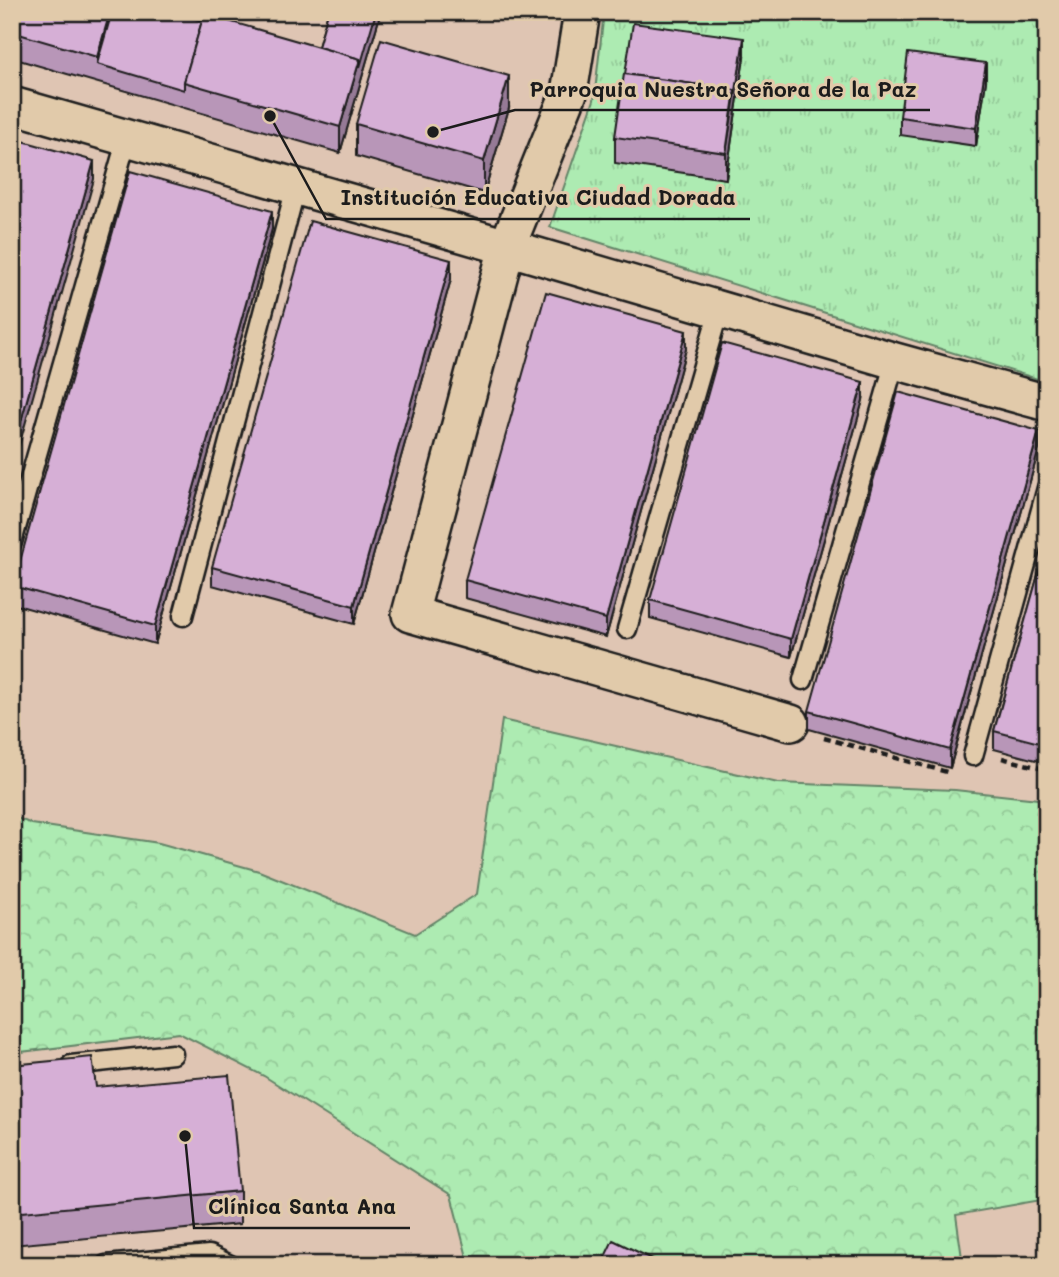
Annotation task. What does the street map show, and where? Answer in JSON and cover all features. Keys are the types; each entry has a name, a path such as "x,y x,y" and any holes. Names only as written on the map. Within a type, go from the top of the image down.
{"street":[{"path":"582,12 569,93 507,247 410,614 791,723"},
{"path":"12,105 1047,403"}],"lane":[{"path":"12,542 127,138"},
{"path":"183,616 296,187"},
{"path":"627,629 719,310"},
{"path":"803,680 895,361"},
{"path":"973,756 1047,488"},
{"path":"52,1067 173,1054"},
{"path":"106,1265 208,1255 230,1265"}],"path":[{"path":"791,723 811,735 952,773 973,756 994,755 1047,770"}],"green space":[{"path":"151,12 235,12 228,37"},
{"path":"604,12 932,12 1047,21 1047,382 550,227 594,100"},
{"path":"502,720 778,783 955,790 1047,800 1047,1199 956,1215 963,1265 469,1265 451,1195 264,1076 179,1033 12,1053 12,816 32,824 159,843 259,871 415,934 477,894"}],"building":[{"path":"12,12 110,12 97,57 12,32"},
{"path":"112,12 171,12 202,21 184,90 97,64"},
{"path":"328,12 376,12 360,67 360,59 318,47"},
{"path":"204,14 360,59 340,127 184,82"},
{"path":"633,23 744,38 735,98 735,90 625,74"},
{"path":"381,39 509,76 484,161 356,124"},
{"path":"908,53 986,63 976,128 900,117"},
{"path":"624,74 735,90 726,153 615,137"},
{"path":"12,138 94,161 12,453"},
{"path":"130,171 272,211 155,626 13,586"},
{"path":"310,221 451,260 354,606 212,567"},
{"path":"546,292 686,331 606,619 465,580"},
{"path":"722,343 863,382 791,639 650,600"},
{"path":"898,392 1039,431 950,750 809,711"},
{"path":"1047,543 1047,745 994,731"},
{"path":"92,1057 96,1087 229,1075 240,1191 12,1213 12,1065"},
{"path":"613,1240 665,1265 601,1265"}],"place":[{"name":"Institución Educativa Ciudad Dorada","path":"270,116"},
{"name":"Parroquia Nuestra Señora de la Paz","path":"433,132"},
{"name":"Clínica Santa Ana","path":"185,1136"}]}
